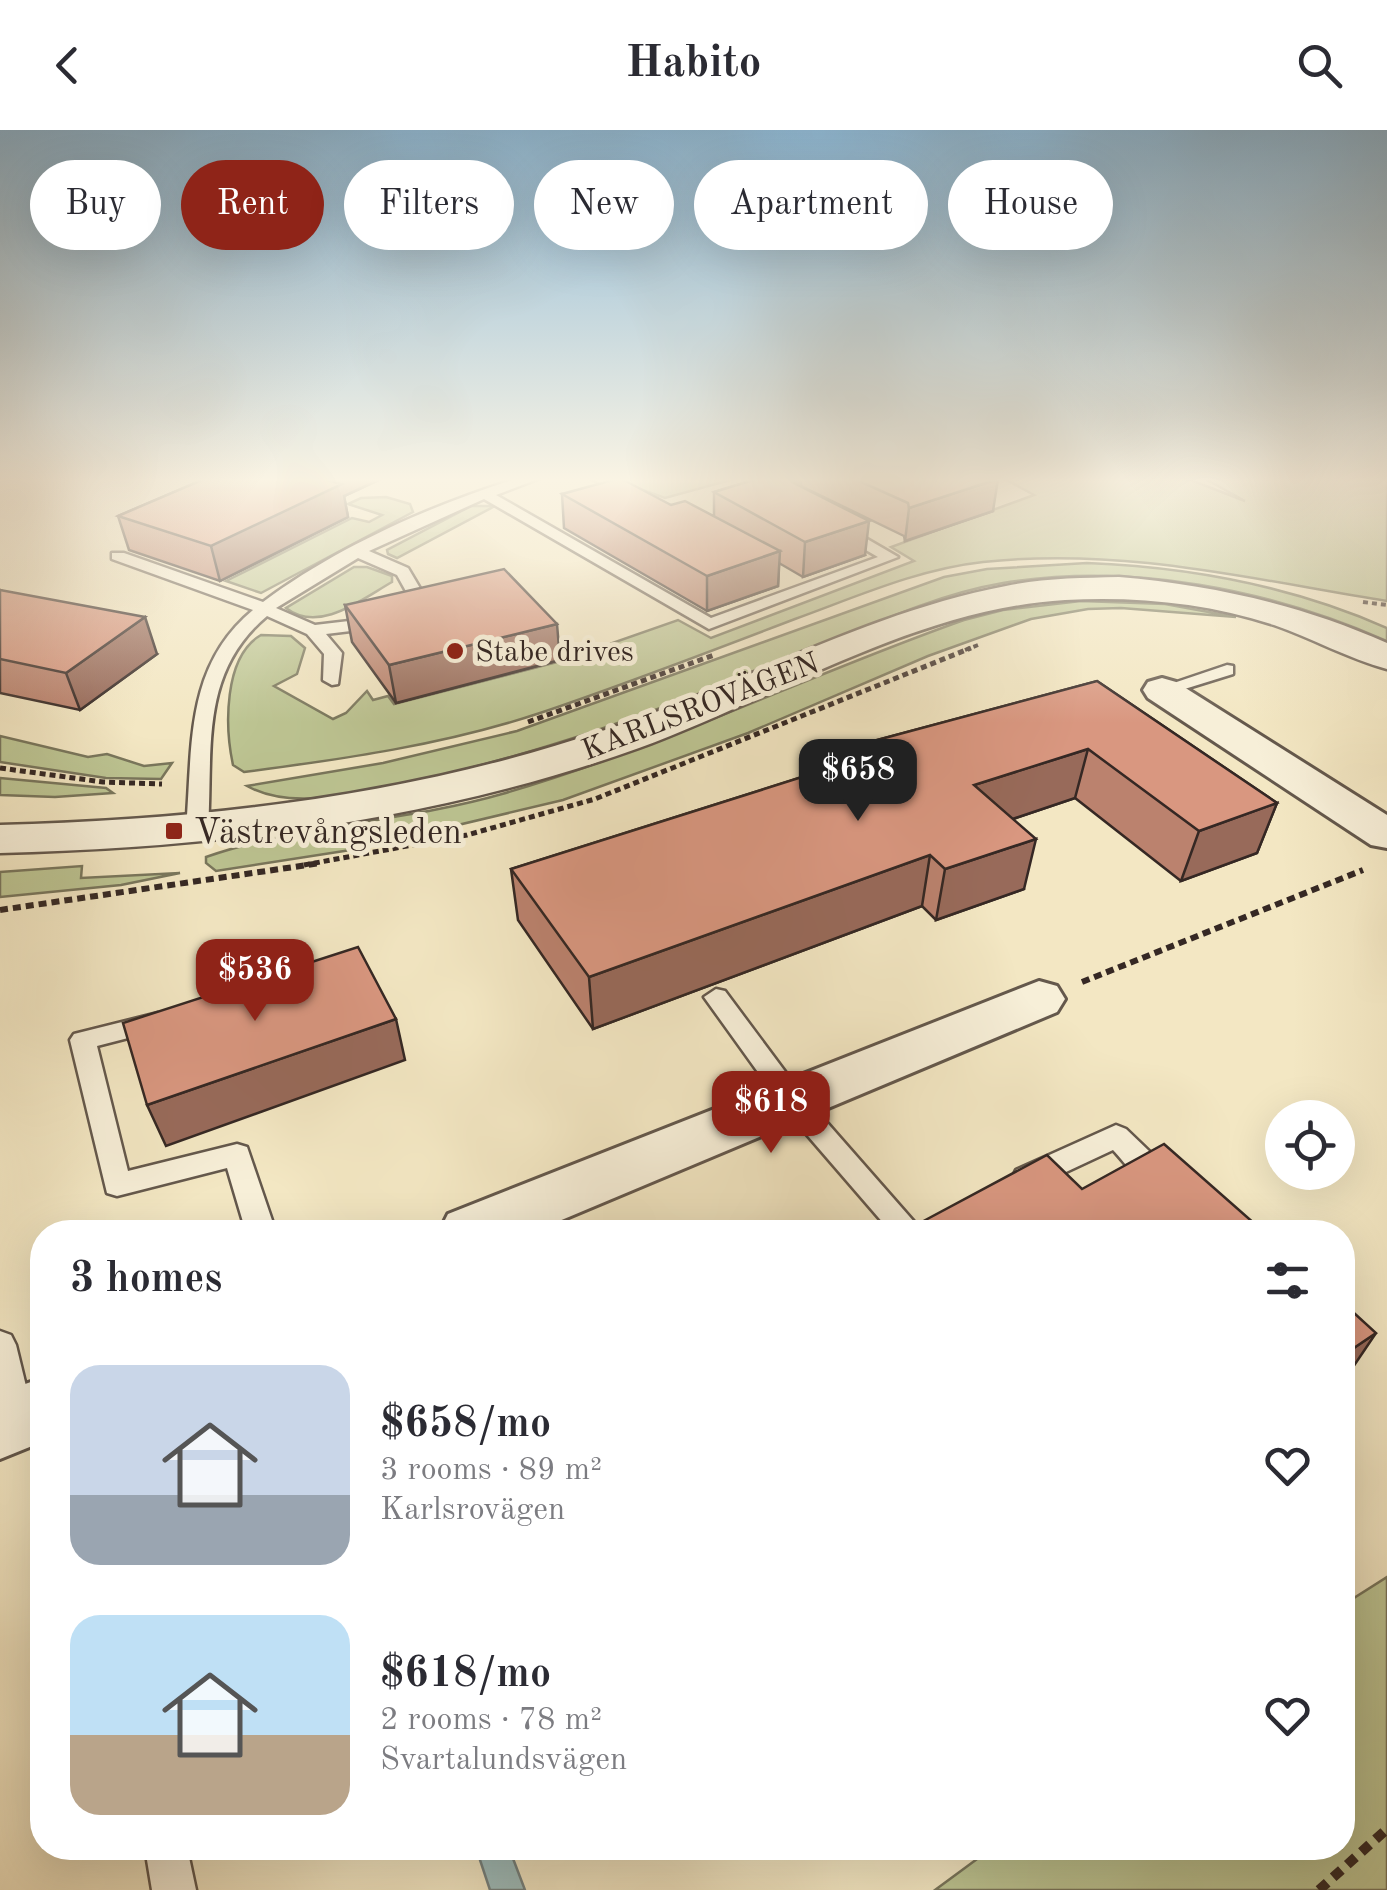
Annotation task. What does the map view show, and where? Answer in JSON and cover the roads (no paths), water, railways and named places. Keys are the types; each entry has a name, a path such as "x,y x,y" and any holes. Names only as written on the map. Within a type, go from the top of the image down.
{"street":[{"name":"KARLSROVÄGEN","path":"0,839 198,829 355,808 527,768 672,720 919,621 1018,594 1097,588 1210,598 1316,625 1387,657"},
{"path":"1162,690 1378,852"},
{"path":"499,1220 1039,999"}],"lane":[{"path":"127,559 313,630 333,653 332,680"},
{"path":"198,829 209,688 222,652 247,620 349,559"},
{"path":"313,630 353,626 416,595 413,580 403,570 376,559"},
{"path":"597,559 709,624 748,613 803,588 855,574 886,559"},
{"path":"787,579 803,588"},
{"path":"1162,690 1227,670"},
{"path":"716,997 792,1100 905,1220"},
{"path":"162,1021 83,1040 117,1185 236,1155 257,1220"},
{"path":"995,1192 1116,1136 1187,1205"},
{"path":"0,1347 20,1418"},
{"path":"168,1860 174,1890"}],"water":[{"path":"480,1860 514,1860 525,1890 490,1890"}],"place":[{"name":"Stabe drives","path":"455,651"},
{"name":"Västrevångsleden","path":"174,831"}]}
